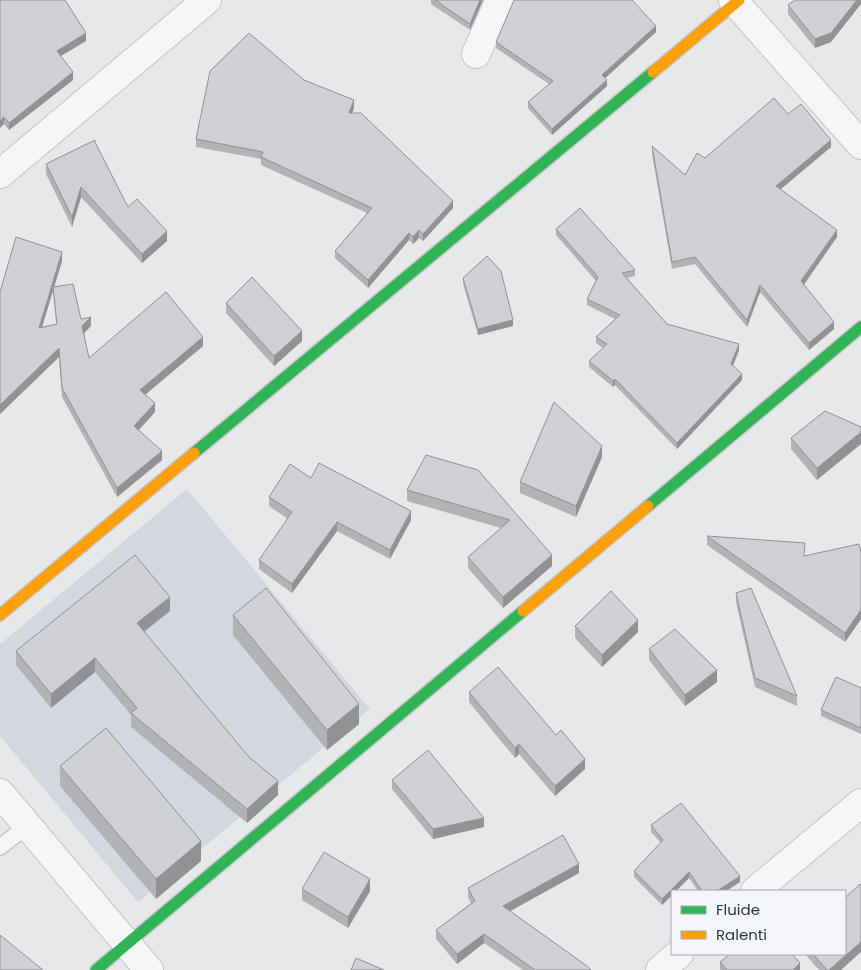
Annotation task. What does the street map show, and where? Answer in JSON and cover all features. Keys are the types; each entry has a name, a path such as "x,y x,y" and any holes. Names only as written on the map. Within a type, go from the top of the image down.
{"street":[{"path":"0,174 207,0"},
{"path":"476,54 500,0"},
{"path":"0,615 736,1 861,145"},
{"path":"96,970 861,327"},
{"path":"0,794 149,970"},
{"path":"756,890 861,803"},
{"path":"660,970 678,955"}],"lane":[{"path":"0,847 27,826"}],"shaded area":[{"path":"187,489 370,709 138,902 0,736 0,644"}],"building":[{"path":"0,0 65,0 86,33 57,51 73,72 9,123 4,117 0,121"},
{"path":"435,0 480,0 470,24"},
{"path":"514,0 632,0 656,26 602,75 607,80 552,129 528,102 553,81 496,42"},
{"path":"795,0 857,0 831,33 815,39 788,5"},
{"path":"249,33 304,80 354,100 349,113 361,113 453,201 423,234 419,230 413,237 409,233 368,280 335,251 372,208 261,157 263,152 196,139 210,71"},
{"path":"774,98 788,114 801,104 831,140 776,186 837,230 801,281 834,322 809,343 760,285 747,320 695,257 672,262 652,146 685,175 697,153 705,158"},
{"path":"95,140 128,207 137,199 167,231 142,254 81,187 72,217 46,164"},
{"path":"580,208 635,270 622,273 667,324 739,344 731,364 742,374 677,443 615,379 613,381 589,361 607,344 596,337 620,315 587,299 598,277 556,229"},
{"path":"16,237 62,252 39,328 57,324 53,287 73,284 81,319 91,317 82,326 89,358 166,292 203,337 140,390 155,403 134,426 162,451 117,488 62,388 59,348 0,405 0,292"},
{"path":"487,256 501,271 513,320 478,329 463,278"},
{"path":"252,277 302,331 274,356 226,303"},
{"path":"554,402 602,446 576,506 520,482"},
{"path":"825,411 861,427 861,432 817,468 791,438"},
{"path":"426,455 478,470 552,555 503,597 468,557 510,520 407,490"},
{"path":"319,463 411,511 390,550 337,522 292,584 259,560 292,512 269,497 290,464 311,478"},
{"path":"707,536 805,543 804,556 859,544 861,552 861,610 845,633"},
{"path":"135,555 170,597 137,623 249,757 278,781 247,809 131,713 137,708 95,658 51,694 16,651"},
{"path":"266,588 359,704 327,730 233,615"},
{"path":"751,588 797,696 755,678 736,593"},
{"path":"611,591 638,620 602,655 575,626"},
{"path":"675,629 717,670 685,695 649,649"},
{"path":"498,667 556,735 561,730 585,759 555,786 519,744 515,748 469,692"},
{"path":"836,677 861,688 861,728 821,710"},
{"path":"106,728 201,841 156,879 60,766"},
{"path":"428,750 484,818 433,829 392,780"},
{"path":"681,803 740,876 719,890 701,890 689,872 662,899 634,871 663,840 651,825"},
{"path":"563,835 579,864 503,906 591,970 535,970 484,934 457,954 436,930 475,901 468,888"},
{"path":"324,852 370,879 348,917 302,889"},
{"path":"861,885 861,942 829,970 827,970 814,955 846,955 846,897"},
{"path":"0,935 43,970 0,970"},
{"path":"729,955 793,955 800,963 793,970 727,970 720,962"},
{"path":"356,958 384,970 351,970"}],"traffic: fast":[{"path":"194,453 653,72"},
{"path":"648,506 861,327"},
{"path":"96,970 523,611"}],"traffic: slow":[{"path":"653,72 739,0"},
{"path":"0,615 194,453"},
{"path":"523,611 648,506"}]}
